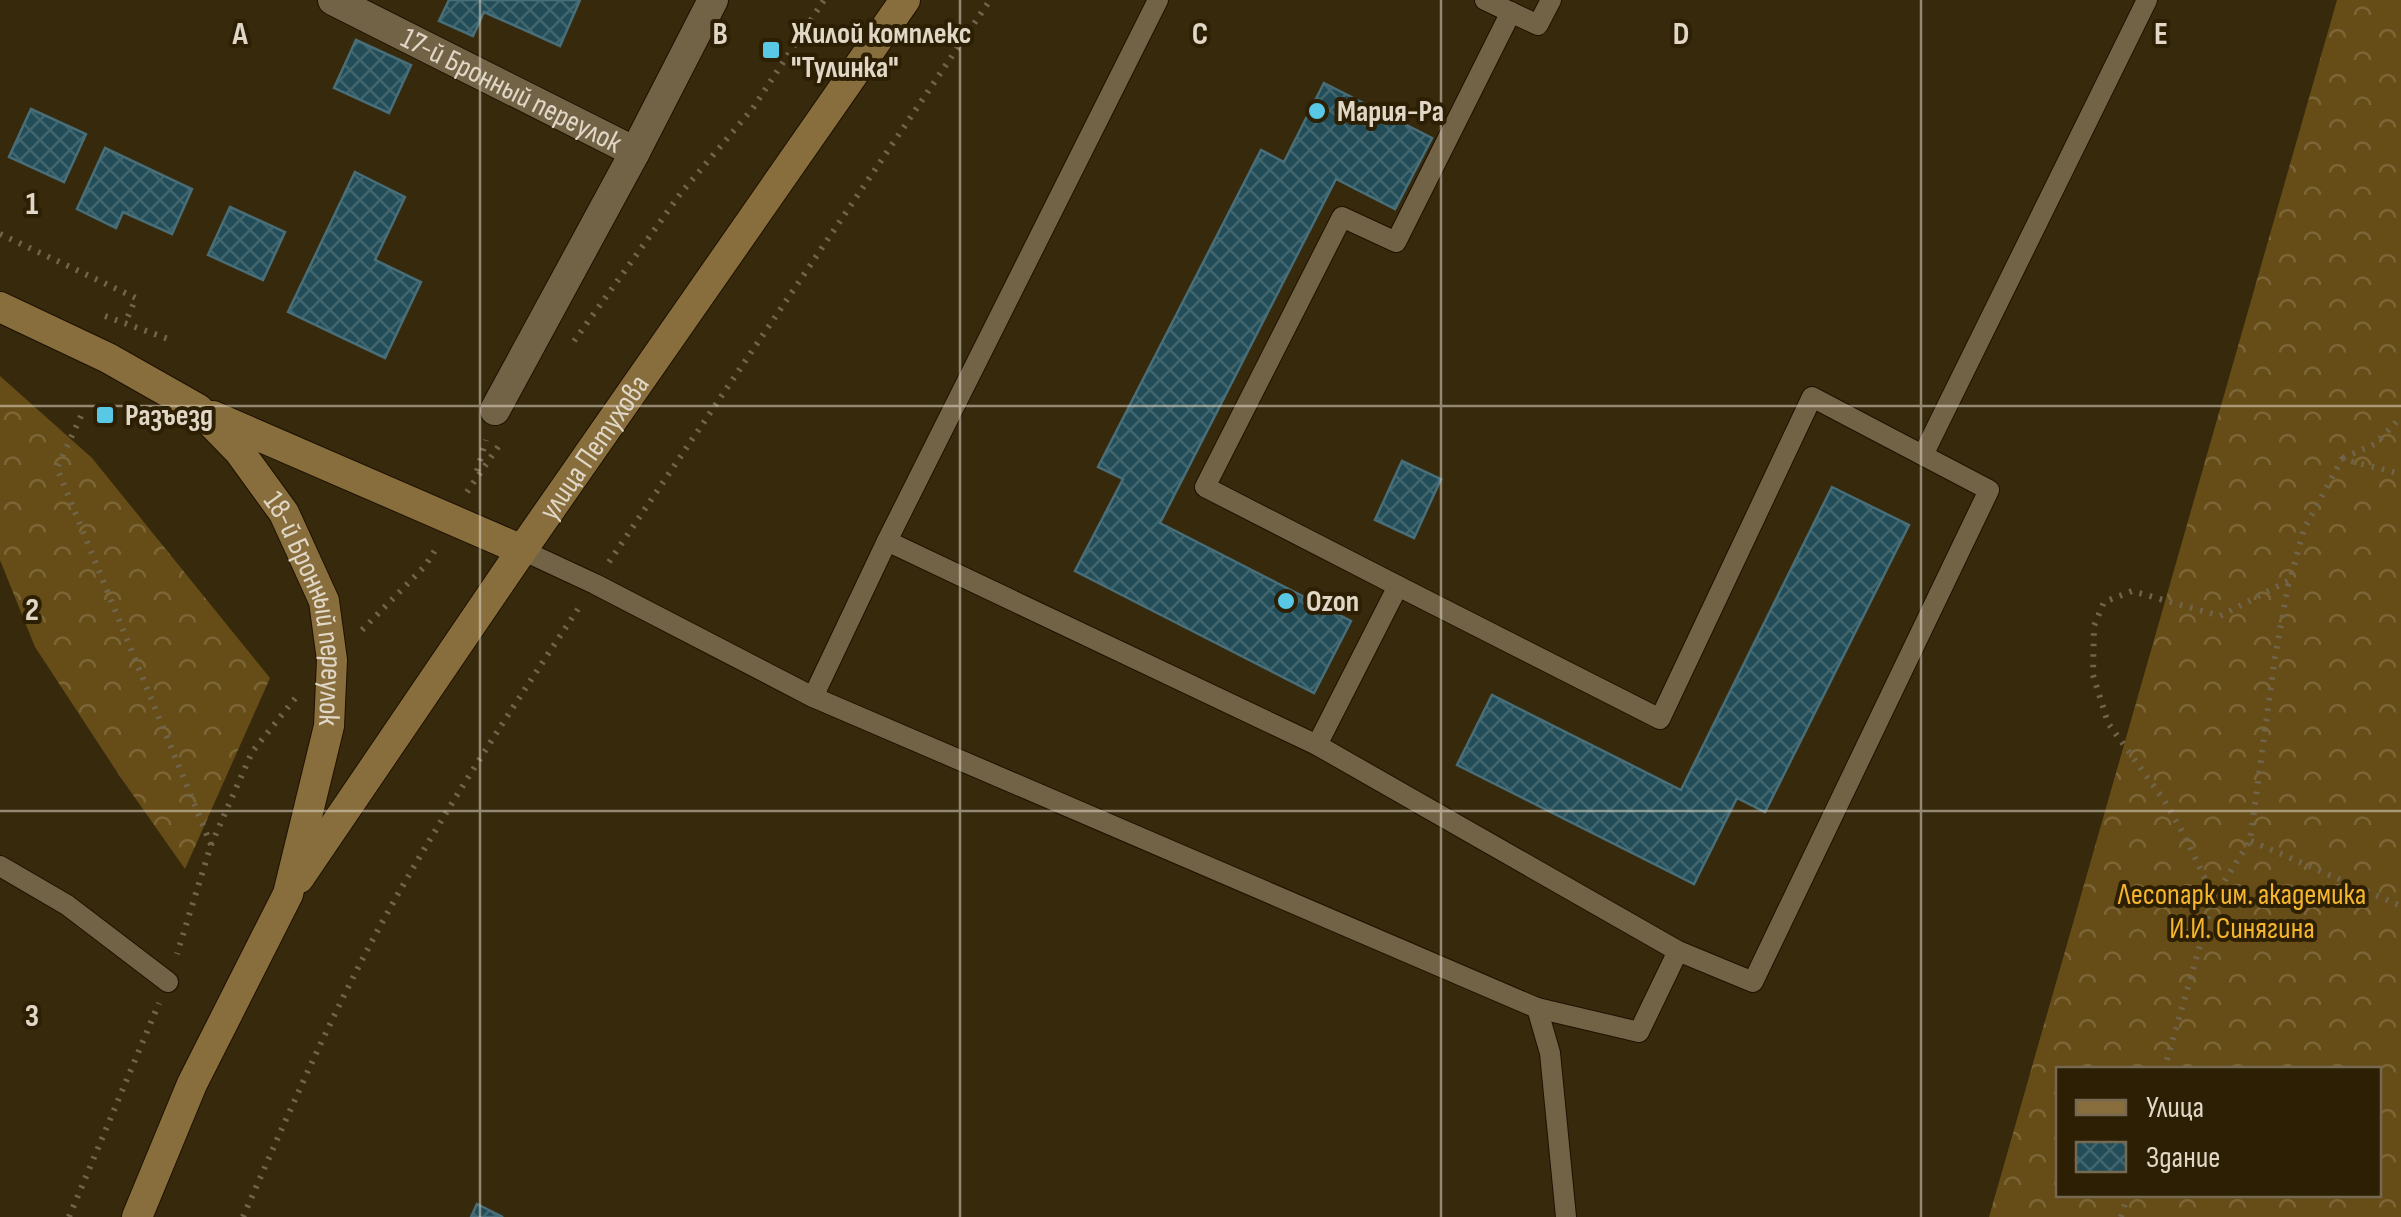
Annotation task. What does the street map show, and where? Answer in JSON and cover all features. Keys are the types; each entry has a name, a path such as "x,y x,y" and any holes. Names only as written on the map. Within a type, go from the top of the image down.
{"street":[{"name":"17-й Бронный переулок","path":"332,0 635,152"},
{"path":"502,420 713,0"},
{"name":"улица Петухова","path":"288,894 904,0"},
{"name":"18-й Бронный переулок","path":"0,307 108,358 198,409 522,550"},
{"name":"18-й Бронный переулок","path":"137,1217 192,1084 288,894 329,726 332,660 324,601 284,513 239,452 198,409"}],"lane":[{"path":"812,697 1158,0"},
{"path":"1486,0 1538,26 1551,0"},
{"path":"1923,456 2147,0"},
{"path":"887,541 1317,746 1678,951 1753,982 1989,490 1812,397 1660,719 1205,486 1342,217 1396,242 1511,12"},
{"path":"522,550 812,697 1537,1008 1639,1032 1678,951"},
{"path":"1317,746 1398,586"},
{"path":"0,866 67,904 168,982"},
{"path":"1537,1008 1550,1053 1566,1217"}],"path":[{"path":"566,351 680,193 754,108 824,0"},
{"path":"242,1217 320,1041 470,771 990,0"},
{"path":"0,234 136,298 124,323"},
{"path":"95,313 174,342"},
{"path":"69,1217 168,982 211,845 57,468 81,416"},
{"path":"2165,1067 2214,898 2250,841 2275,657 2304,529 2342,458 2375,444 2401,417"},
{"path":"475,477 502,420"},
{"path":"2342,458 2401,474"},
{"path":"2214,898 2164,800 2108,723 2093,675 2094,626 2104,602 2132,590 2220,616 2290,580"},
{"path":"2250,841 2401,906"}],"green space":[{"name":"Лесопарк им. академика И.И. Синягина","path":"2337,0 2401,0 2401,1217 1989,1217"},
{"path":"0,376 92,458 270,678 185,869 35,647 0,560"}],"building":[{"path":"449,0 580,0 560,46 484,12 473,36 439,21"},
{"path":"356,40 411,65 389,113 334,88"},
{"path":"1324,83 1432,138 1395,209 1336,179 1160,523 1351,621 1314,693 1075,571 1123,479 1098,467 1261,150 1284,162"},
{"path":"31,109 86,134 64,182 9,157"},
{"path":"105,148 192,189 172,234 123,212 116,228 77,209"},
{"path":"355,172 405,197 375,260 421,282 385,358 288,312"},
{"path":"230,207 285,232 263,280 208,255"},
{"path":"1402,461 1441,479 1414,538 1375,520"},
{"path":"1832,487 1909,525 1765,812 1737,798 1694,884 1457,765 1492,695 1681,790"},
{"path":"477,1204 503,1217 471,1217"}],"place":[{"name":"Жилой комплекс \"Тулинка\"","path":"771,50"},
{"name":"Мария-Ра","path":"1317,111"},
{"name":"Разъезд","path":"105,415"},
{"name":"Ozon","path":"1286,601"}]}
